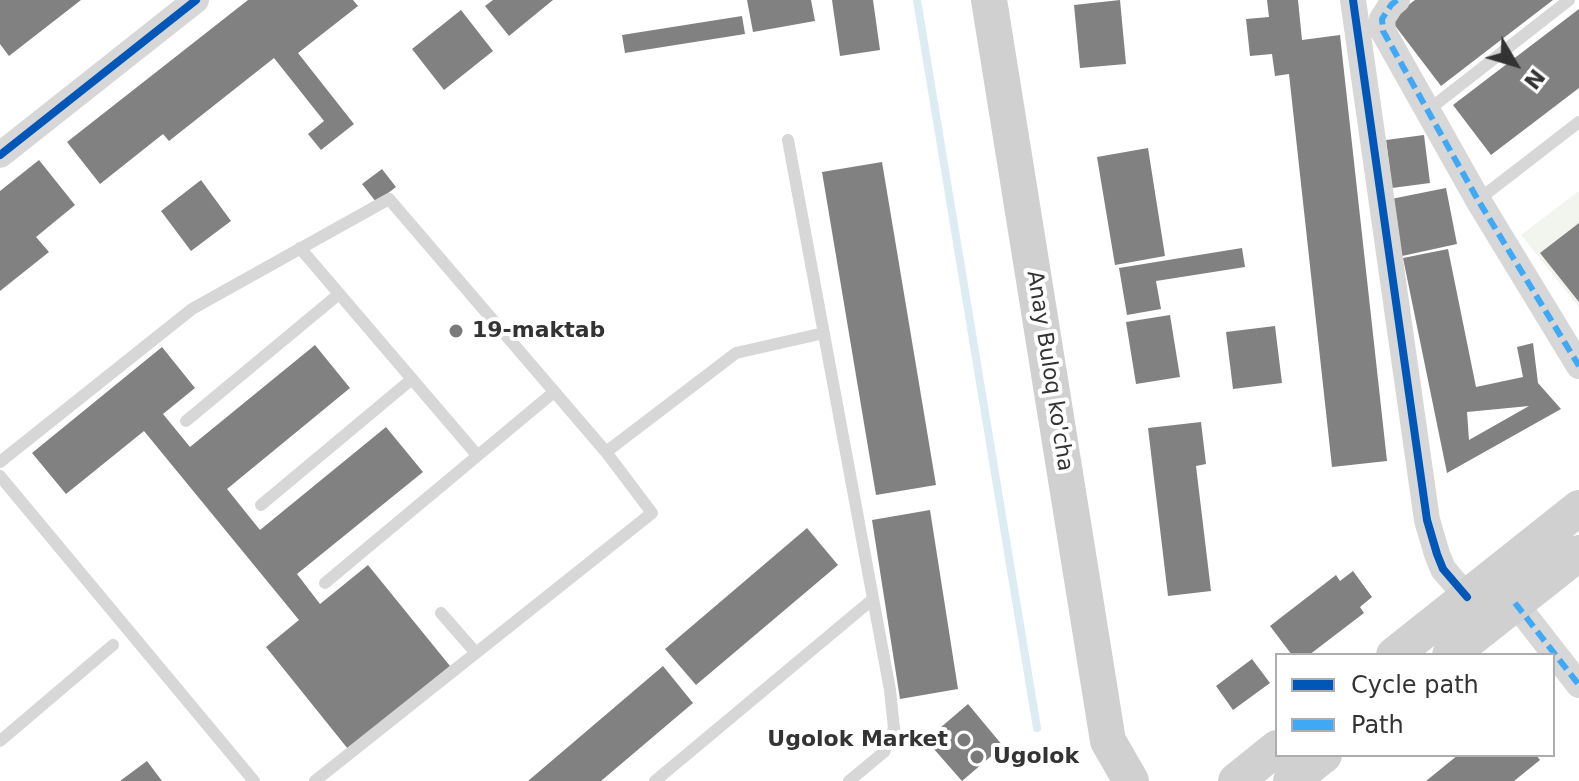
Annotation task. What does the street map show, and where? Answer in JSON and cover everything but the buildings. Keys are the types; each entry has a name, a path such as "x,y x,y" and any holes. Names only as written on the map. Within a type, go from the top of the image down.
{"main road":[{"name":"Anay Buloq ko'cha","path":"989,0 1108,741 1131,781"},
{"path":"1397,653 1579,508"},
{"path":"1452,653 1579,553"},
{"path":"1236,781 1275,750"},
{"path":"1291,781 1321,757"}],"street":[{"path":"0,155 196,0"},
{"path":"1353,0 1427,520 1443,569 1467,597"},
{"path":"1397,0 1382,19 1383,31 1478,200 1579,366"},
{"path":"1515,603 1554,653"},
{"path":"1555,654 1579,685"}],"lane":[{"path":"1427,111 1569,0"},
{"path":"1478,200 1579,122"},
{"path":"788,140 890,690 894,729 884,752 849,781"},
{"path":"0,462 192,309 389,199 606,452 652,513 315,781"},
{"path":"300,248 477,455"},
{"path":"186,421 339,294"},
{"path":"606,452 736,353 824,333"},
{"path":"261,505 412,379"},
{"path":"325,583 554,392"},
{"path":"0,476 254,781"},
{"path":"655,781 873,599"},
{"path":"441,613 476,653"},
{"path":"0,741 113,645"}],"shaded area":[{"path":"1579,191 1579,307 1521,235"}],"waterway":[{"path":"917,0 1037,728"}],"marked path":[{"path":"1397,0 1382,19 1383,31 1478,200 1579,366"},
{"path":"1515,603 1554,653"},
{"path":"1555,654 1579,685"}],"cycle path":[{"path":"0,155 196,0"},
{"path":"1353,0 1427,520 1443,569 1467,597"}],"place":[{"name":"19-maktab","path":"456,331"},
{"name":"Ugolok Market","path":"964,740"},
{"name":"Ugolok","path":"977,757"}]}
